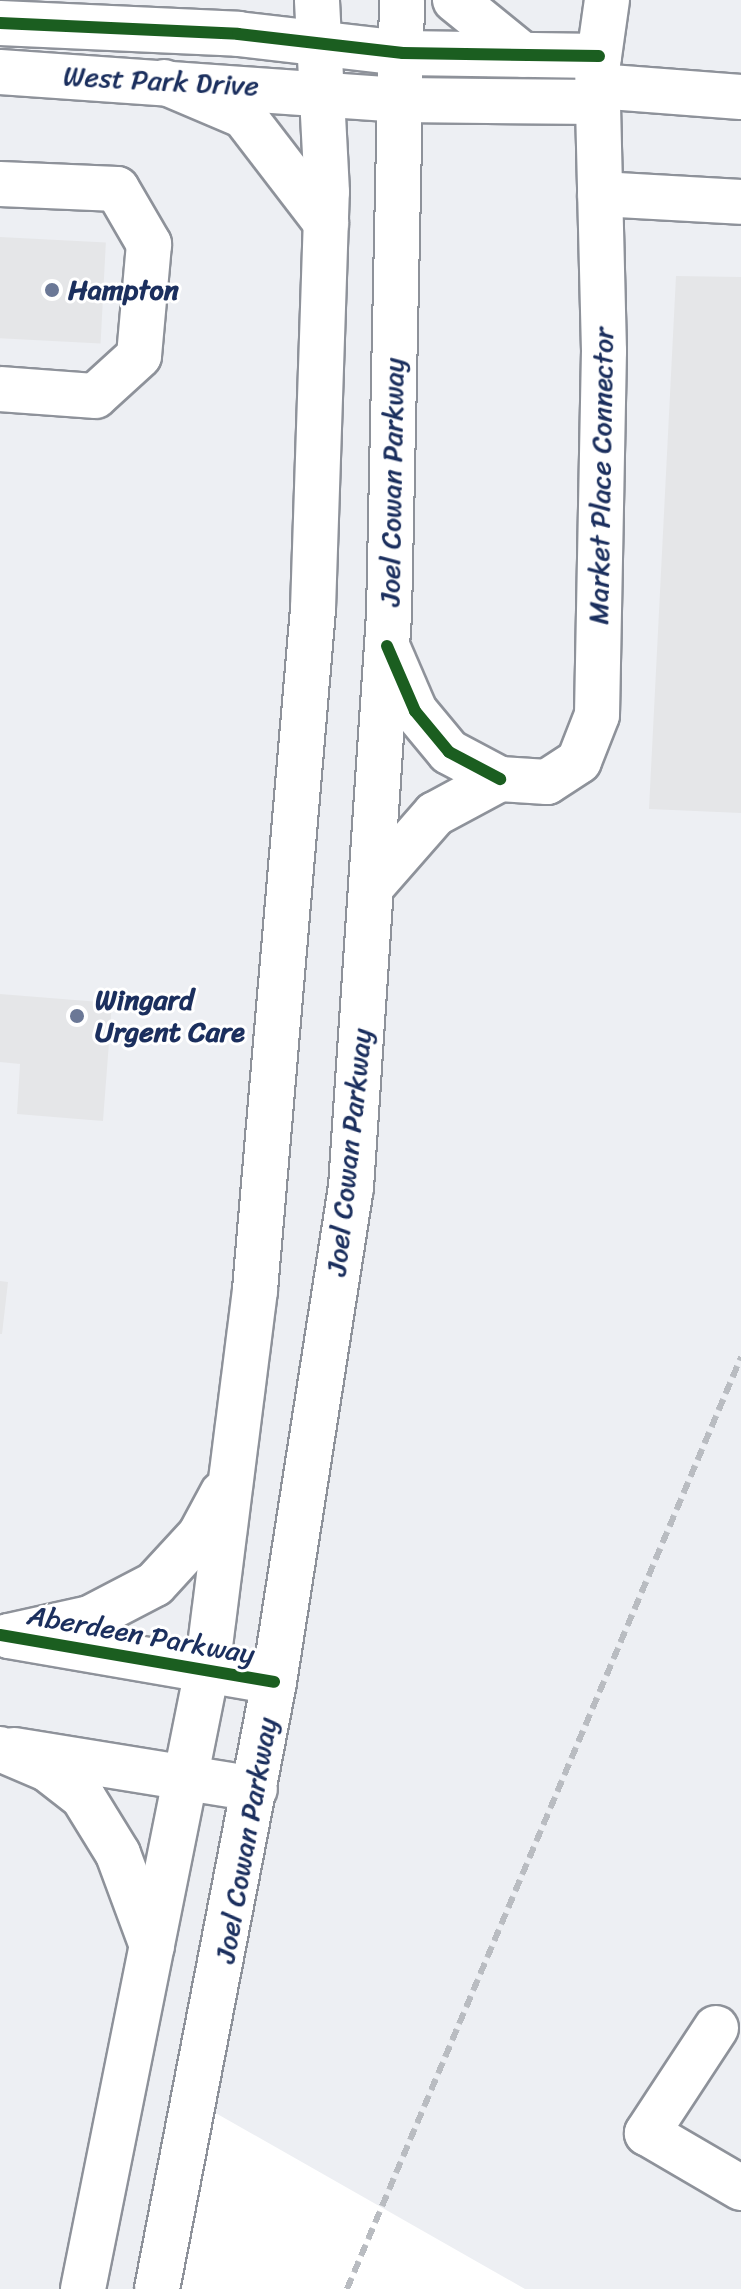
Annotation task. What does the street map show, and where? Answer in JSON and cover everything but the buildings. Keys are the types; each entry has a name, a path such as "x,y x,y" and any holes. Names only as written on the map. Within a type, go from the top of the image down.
{"main road":[{"path":"83,2289 207,1670 255,1290 313,609 326,223 317,0"},
{"name":"Joel Cowan Parkway","path":"157,2289 274,1682 351,1187 387,646 402,0"},
{"path":"455,0 523,55"},
{"name":"Market Place Connector","path":"387,646 415,711 449,752 500,779 547,782 579,761 597,715 598,81 607,0"},
{"name":"West Park Drive","path":"0,23 319,45"},
{"path":"319,45 403,53 523,55 598,81"},
{"name":"West Park Drive","path":"0,72 321,90"},
{"path":"321,90 402,100 598,81 741,97"},
{"path":"164,82 244,116 326,223"},
{"path":"0,184 117,189 149,244 139,356 95,396 0,389"},
{"path":"600,194 741,202"},
{"path":"371,887 435,814 500,779"},
{"path":"4,1636 90,1618 155,1584 200,1535 231,1478"},
{"name":"Aberdeen Parkway","path":"4,1636 274,1682"},
{"path":"0,1748 255,1789"},
{"path":"0,1748 47,1769 83,1797 118,1854 152,1947"},
{"path":"716,2028 647,2133 741,2188"}],"shaded area":[{"path":"0,0 741,0 741,2289 525,2289 205,2107 165,2289 0,2289"}],"railway":[{"path":"347,2289 741,1357"}],"cycle path":[{"path":"0,23 238,34 403,53 599,56"},
{"path":"387,646 415,711 449,752 500,779"},
{"path":"0,1635 274,1682"}],"place":[{"name":"Hampton","path":"52,290"},
{"name":"Wingard Urgent Care","path":"77,1016"}]}
